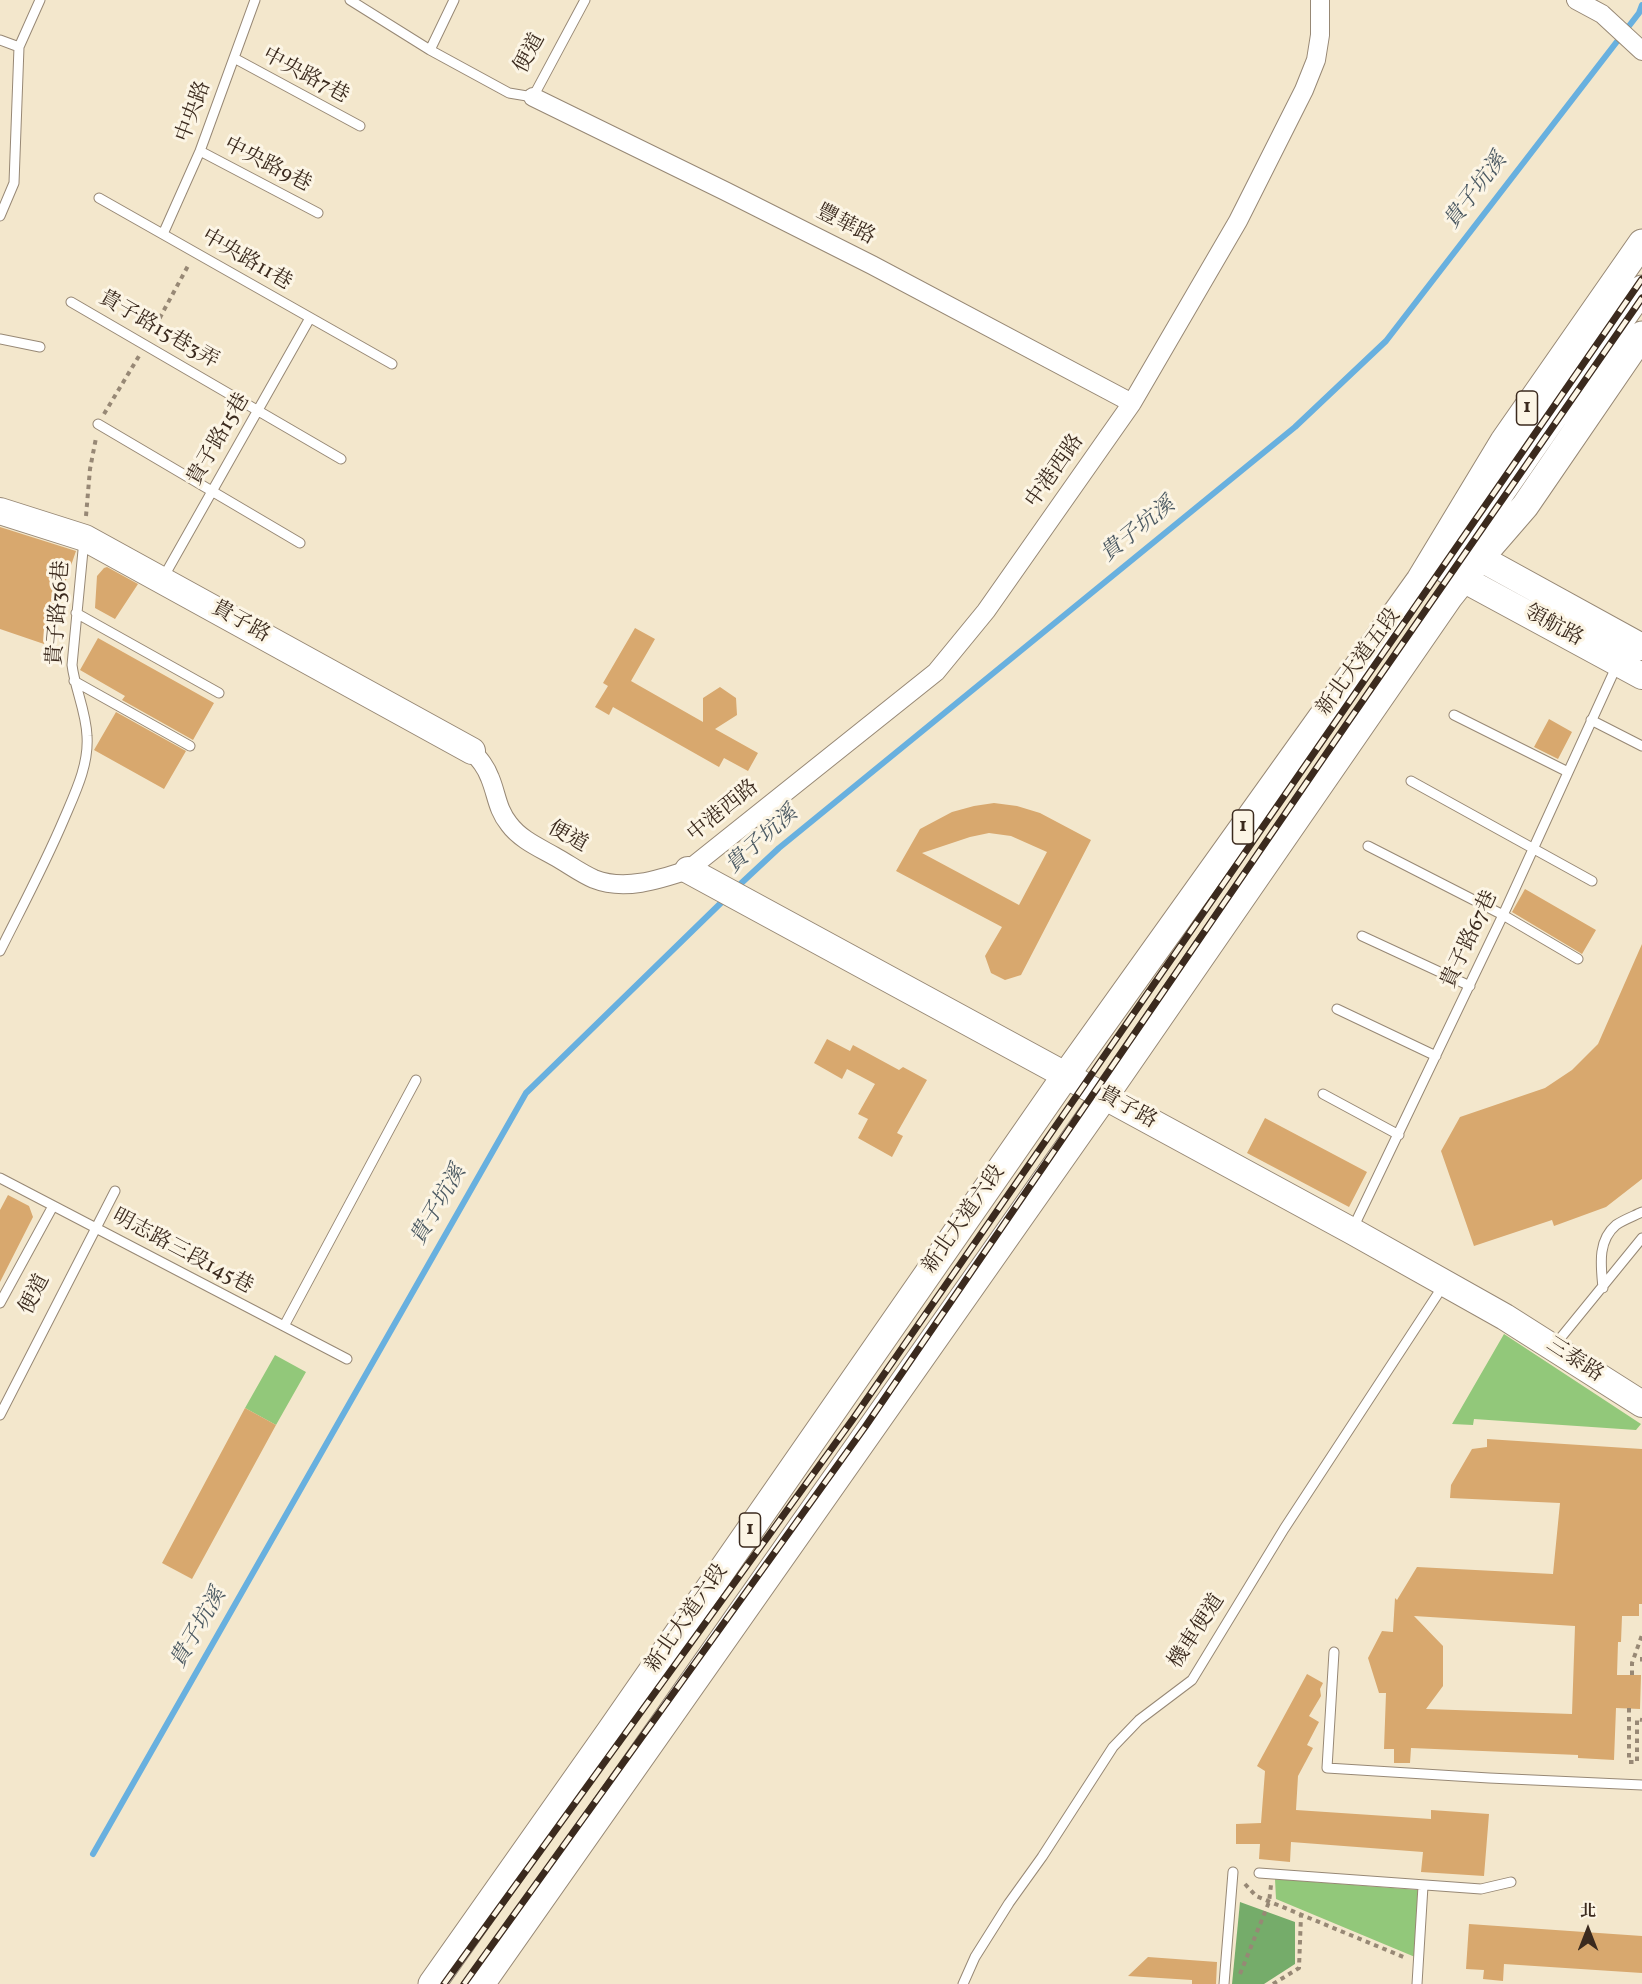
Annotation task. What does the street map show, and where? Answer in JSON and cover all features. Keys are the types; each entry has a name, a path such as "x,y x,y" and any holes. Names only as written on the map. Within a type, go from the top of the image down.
{"main road":[{"name":"新北大道五段","path":"1066,1075 1420,580 1504,441 1642,243"},
{"name":"新北大道五段","path":"1104,1097 1453,582 1642,289"},
{"path":"1420,580 1453,582 1480,558 1525,506 1642,335"},
{"name":"新北大道六段","path":"432,1984 1066,1075"},
{"name":"新北大道六段","path":"481,1984 1104,1097"}],"street":[{"name":"中港西路","path":"688,870 936,672 986,611 1131,403 1238,221 1304,90 1316,60 1320,35 1320,0"},
{"path":"1576,0 1607,19 1641,50"},
{"name":"豐華路","path":"533,98 725,190 872,265 1131,403"},
{"name":"貴子路","path":"0,511 85,538 472,751"},
{"name":"領航路","path":"1480,558 1642,647"},
{"name":"領航路","path":"1453,582 1642,676"},
{"name":"便道","path":"472,751 483,764 491,780 499,809 510,826 528,842 595,879 618,884 643,883 688,870"},
{"name":"貴子路","path":"688,870 1352,1231 1505,1317"},
{"name":"三泰路","path":"1505,1317 1642,1404"}],"lane":[{"path":"0,216 14,183 19,47 40,0"},
{"name":"中央路","path":"163,234 200,151 255,0"},
{"path":"350,0 430,50 509,93 533,98"},
{"path":"430,50 454,0"},
{"name":"便道","path":"533,98 585,0"},
{"path":"0,40 19,47"},
{"name":"中央路7巷","path":"234,58 360,126"},
{"name":"中央路9巷","path":"200,151 318,213"},
{"name":"中央路11巷","path":"99,198 392,364"},
{"name":"貴子路15巷3弄","path":"71,302 340,459"},
{"name":"貴子路15巷","path":"162,580 310,318"},
{"path":"0,339 40,347"},
{"path":"98,424 300,543"},
{"name":"貴子路36巷","path":"0,951 45,862 79,783 85,760 88,738 86,719 74,681 72,665 85,538"},
{"path":"76,613 219,693"},
{"name":"貴子路67巷","path":"1352,1231 1470,986 1618,663"},
{"path":"74,681 190,746"},
{"path":"1454,715 1568,772"},
{"path":"1591,720 1642,746"},
{"path":"1411,781 1592,881"},
{"path":"1368,846 1503,915 1578,959"},
{"path":"1362,936 1470,986"},
{"path":"1338,1009 1436,1056"},
{"path":"284,1326 416,1080"},
{"path":"1323,1094 1399,1135"},
{"name":"明志路三段145巷","path":"1,1182 53,1206 347,1359"},
{"name":"便道","path":"0,1415 115,1191"},
{"path":"0,1303 53,1206"},
{"path":"1603,1288 1601,1260 1603,1241 1616,1225 1642,1212"},
{"path":"1553,1347 1642,1238"},
{"name":"機車便道","path":"963,1984 975,1958 1009,1903 1042,1857 1113,1747 1139,1720 1192,1680 1284,1529 1445,1283"},
{"path":"1334,1652 1327,1768 1545,1786 1642,1785"},
{"path":"1224,1984 1233,1872"},
{"path":"1259,1874 1481,1889 1511,1882"},
{"path":"1417,1984 1423,1886"}],"path":[{"path":"85,538 90,469 98,424 146,345 195,253"},
{"path":"1632,1675 1632,1662 1642,1635"},
{"path":"1642,1657 1642,1662"},
{"path":"1629,1708 1629,1762 1637,1762 1637,1719 1642,1720"},
{"path":"1233,1872 1256,1896 1418,1962"},
{"path":"1236,1984 1269,1902"},
{"path":"1273,1984 1299,1968 1301,1915"}],"green space":[{"path":"1504,1334 1641,1424 1636,1430 1474,1419 1473,1425 1452,1424"},
{"path":"275,1355 306,1372 276,1425 245,1408"},
{"path":"1275,1879 1419,1890 1415,1957 1276,1899"},
{"path":"1240,1902 1295,1922 1295,1964 1264,1984 1232,1984"}],"building":[{"path":"0,527 76,551 44,644 0,629"},
{"path":"107,567 138,584 115,619 95,608 97,576"},
{"path":"635,628 655,639 631,681 703,722 703,698 720,687 736,698 737,715 715,729 758,753 748,771 724,758 719,767 613,707 609,715 595,707 608,686 603,683"},
{"path":"98,638 214,703 193,740 122,700 125,696 80,670"},
{"path":"116,712 186,751 164,789 94,750"},
{"path":"1549,719 1572,732 1558,759 1534,747"},
{"path":"994,803 1017,806 1040,813 1091,840 1021,975 1005,980 991,973 985,956 1002,927 896,871 920,829 952,812","holes":["989,833 1011,836 1047,852 1019,905 922,853"]},
{"path":"1525,889 1596,930 1582,954 1512,912"},
{"path":"1642,944 1642,1179 1606,1207 1554,1226 1552,1220 1474,1246 1441,1151 1460,1117 1545,1088 1572,1070 1598,1044"},
{"path":"827,1039 850,1051 853,1045 899,1070 903,1067 927,1080 897,1133 903,1136 892,1157 858,1138 868,1119 858,1114 875,1084 847,1069 842,1079 814,1063"},
{"path":"1265,1118 1367,1172 1349,1207 1247,1153"},
{"path":"8,1195 29,1206 33,1217 0,1282 0,1210"},
{"path":"245,1408 276,1425 192,1579 162,1563"},
{"path":"1487,1439 1642,1449 1642,1604 1639,1604 1639,1616 1622,1616 1617,1675 1641,1675 1640,1709 1616,1708 1614,1760 1578,1758 1578,1755 1411,1748 1410,1763 1394,1763 1394,1749 1384,1749 1386,1693 1379,1693 1368,1658 1382,1631 1393,1632 1395,1598 1397,1600 1417,1567 1553,1574 1560,1503 1450,1498 1451,1485 1472,1449 1487,1447","holes":["1414,1616 1575,1626 1572,1714 1426,1709 1443,1686 1443,1646"]},
{"path":"1307,1674 1323,1683 1320,1689 1321,1696 1309,1716 1319,1722 1307,1745 1313,1748 1298,1776 1296,1810 1431,1819 1431,1810 1489,1814 1484,1876 1421,1872 1423,1852 1291,1842 1290,1862 1259,1859 1260,1844 1236,1844 1236,1824 1261,1823 1265,1771 1257,1766"},
{"path":"1469,1924 1642,1936 1642,1973 1504,1964 1503,1981 1483,1979 1484,1970 1466,1969"},
{"path":"1148,1957 1217,1962 1216,1984 1192,1984 1192,1980 1128,1976"}],"waterway":[{"name":"貴子坑溪","path":"735,889 779,848 1295,427 1386,341 1639,13 1642,5"},
{"name":"貴子坑溪","path":"93,1854 526,1093 726,898"}],"railway":[{"path":"444,1984 853,1419 1642,279"},
{"path":"464,1984 865,1427 1642,298"}]}
